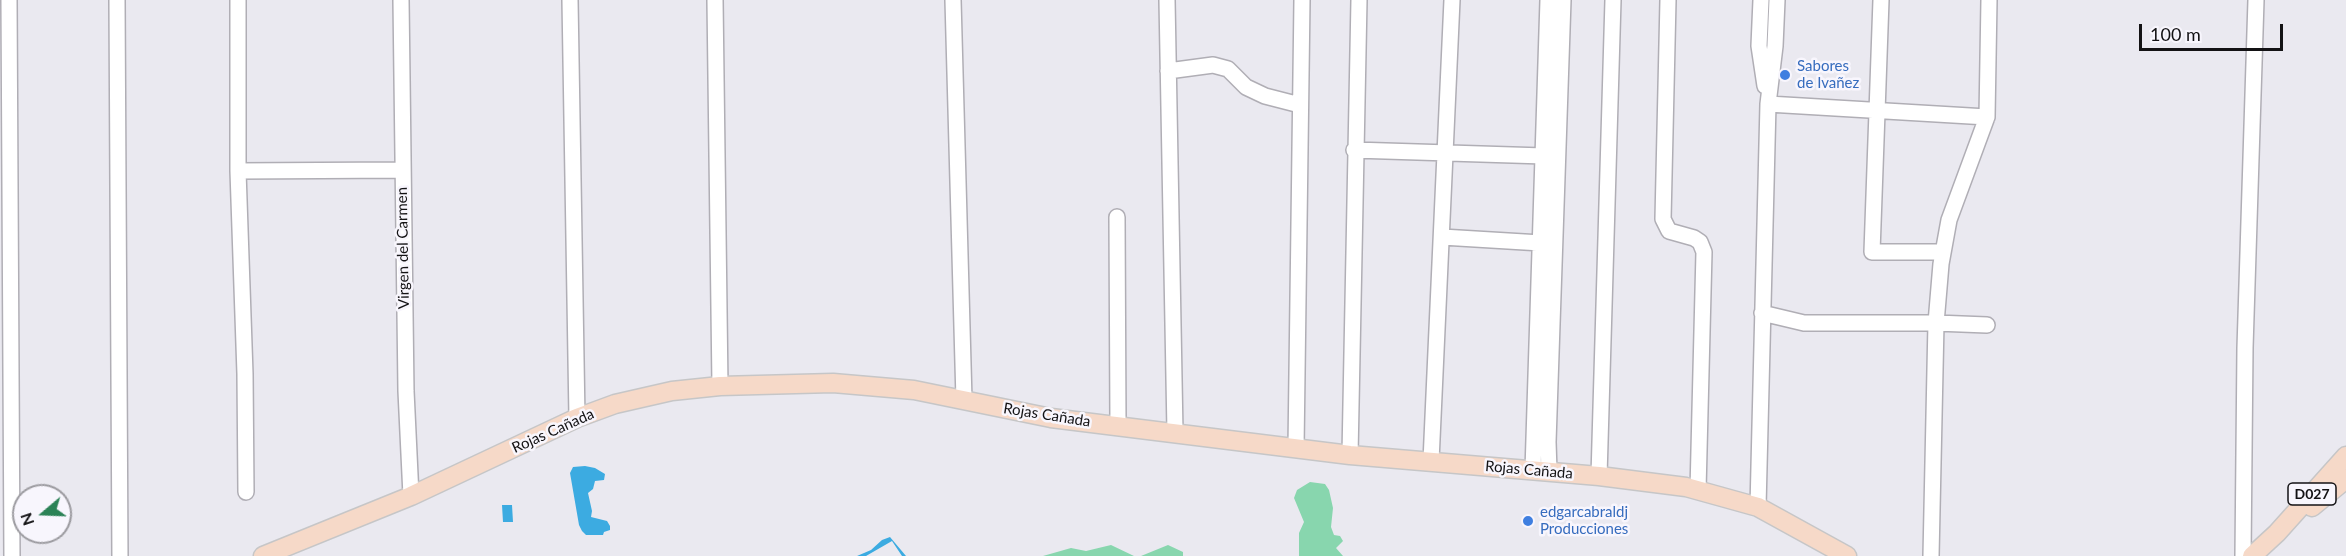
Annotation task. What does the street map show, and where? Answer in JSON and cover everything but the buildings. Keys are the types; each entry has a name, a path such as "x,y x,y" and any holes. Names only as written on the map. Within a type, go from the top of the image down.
{"main road":[{"name":"Rojas Cañada","path":"263,556 411,496 577,418 641,397 672,391 720,387 833,383 914,390 1051,418 1350,454 1599,476 1698,490 1758,507 1847,556"},
{"name":"D027","path":"2277,533 2346,456"},
{"name":"D027","path":"2252,556 2277,533 2346,479"}],"street":[{"path":"9,0 5,127 6,396 12,556"},
{"path":"117,0 120,556"},
{"path":"238,0 238,171 245,374 246,492"},
{"name":"Virgen del Carmen","path":"401,0 405,391 411,496"},
{"path":"570,0 577,418"},
{"path":"715,0 720,387"},
{"path":"953,0 964,400"},
{"path":"1167,0 1175,432"},
{"path":"1296,448 1302,0"},
{"path":"1350,454 1354,150 1359,0"},
{"path":"1431,461 1452,0"},
{"path":"1541,471 1541,243 1548,0"},
{"path":"1541,471 1548,430 1563,0"},
{"path":"1599,476 1613,0"},
{"path":"1668,0 1663,219 1669,231 1694,238 1700,242 1704,252 1698,490"},
{"path":"1761,0 1759,46 1768,104"},
{"path":"1758,507 1768,104 1775,46 1777,0"},
{"path":"1881,0 1872,252 1943,252"},
{"path":"1931,556 1936,323 1943,252 1949,220 1987,117 1989,0"},
{"path":"2243,556 2245,348 2256,0"},
{"path":"1168,71 1213,65 1228,69 1246,87 1274,99 1300,105"},
{"path":"1768,104 1987,117"},
{"path":"1354,150 1544,156"},
{"path":"238,171 402,170"},
{"path":"1117,217 1118,425"},
{"path":"1442,237 1541,243"},
{"path":"1762,313 1804,323 1936,323 1987,326"}],"green space":[{"path":"1310,482 1325,484 1329,490 1333,508 1331,527 1334,535 1340,536 1343,541 1336,548 1343,556 1299,556 1299,533 1304,522 1294,498 1297,490"},
{"path":"1111,545 1134,556 1043,556 1071,548 1086,551"},
{"path":"1168,545 1183,552 1183,556 1141,556"}],"water":[{"path":"573,467 595,468 605,474 604,480 595,481 593,489 588,493 591,517 607,521 610,526 610,530 604,532 603,535 586,535 579,525 570,473"},
{"path":"502,505 512,505 513,522 503,522"},
{"path":"890,537 906,556 902,556 892,541 866,556 857,556 871,550 882,540"}],"place":[{"name":"Sabores de Ivañez","path":"1785,75"},
{"name":"edgarcabraldj Producciones","path":"1528,521"}]}
